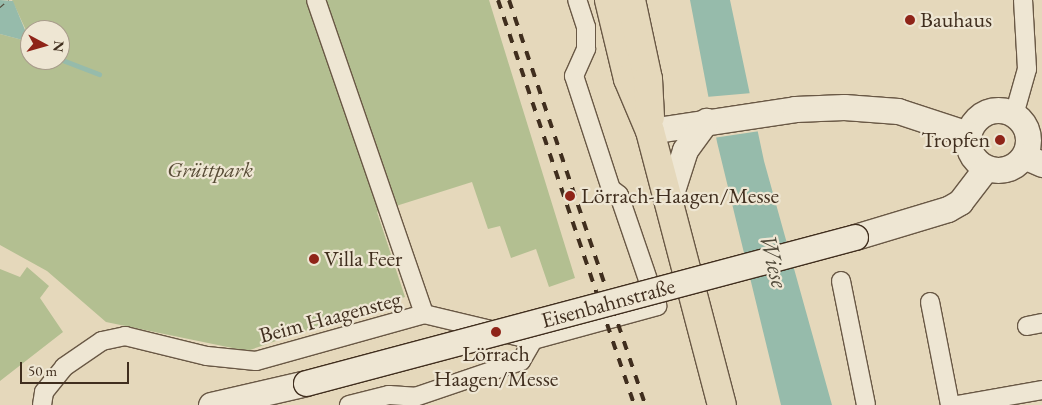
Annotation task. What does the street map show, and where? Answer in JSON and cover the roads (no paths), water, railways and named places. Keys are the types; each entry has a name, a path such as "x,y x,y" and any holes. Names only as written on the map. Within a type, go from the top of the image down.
{"main road":[{"path":"609,0 628,79 650,131 722,405"},
{"path":"631,0 648,79 650,131"}],"street":[{"name":"Beim Haagensteg","path":"316,0 424,314"},
{"name":"Beim Haagensteg","path":"42,405 44,392 64,367 102,341 125,336 207,356 256,361 424,314 533,340 657,306 619,195 611,190 574,76 586,49 586,27 577,0"},
{"path":"1014,115 1027,69 1023,0"},
{"path":"650,131 694,128 795,109 898,111 968,134"},
{"path":"986,112 1014,115 1028,133 1033,160 1007,169 986,168 971,154 968,134 986,112"},
{"path":"668,203 694,128"},
{"name":"Eisenbahnstraße","path":"211,405 306,383 855,237 948,210 960,202 986,168"},
{"path":"842,281 866,405"},
{"path":"930,302 950,405"},
{"path":"349,405 389,395 416,397 521,361 533,340"},
{"path":"957,405 1036,395"}],"water":[{"path":"0,0 13,1 21,20 20,39 0,34"},
{"name":"Wiese","path":"690,0 730,0 764,161 832,405 781,405 717,142"}],"waterway":[{"path":"70,63 99,74"}],"railway":[{"path":"498,0 634,405"},
{"path":"509,0 645,405"}],"place":[{"name":"Bauhaus","path":"910,20"},
{"name":"Tropfen","path":"1000,140"},
{"name":"Lörrach-Haagen/Messe","path":"570,196"},
{"name":"Villa Feer","path":"314,259"},
{"name":"Lörrach Haagen/Messe","path":"496,332"}],"park label":[{"name":"Grüttpark","path":"210,170"}]}
